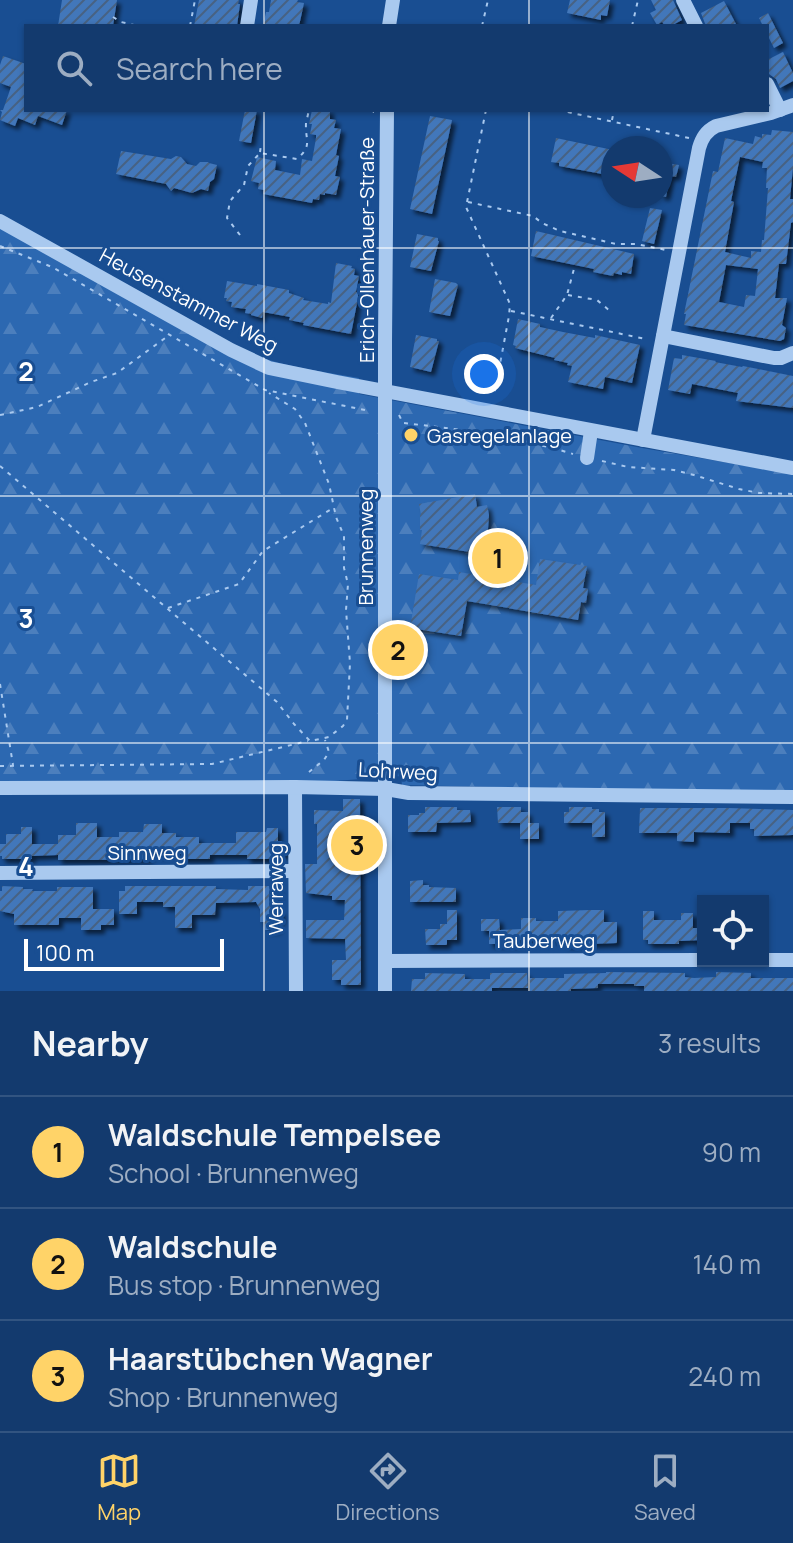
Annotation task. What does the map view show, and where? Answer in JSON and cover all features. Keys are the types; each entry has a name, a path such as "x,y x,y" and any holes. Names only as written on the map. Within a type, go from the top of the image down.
{"street":[{"path":"247,24 251,0"},
{"path":"382,0 387,24"},
{"path":"387,24 393,0"},
{"path":"683,0 695,24"},
{"path":"643,440 701,140 716,126 787,108 769,86"},
{"name":"Erich-Ollenhauer-Straße","path":"385,391 387,112"},
{"name":"Heusenstammer Weg","path":"0,221 257,363 299,375 793,468"},
{"path":"662,339 774,358 793,353"},
{"name":"Brunnenweg","path":"385,391 385,991"},
{"path":"587,458 591,431"},
{"name":"Lohrweg","path":"0,788 295,787 386,789 409,793 793,797"},
{"name":"Werraweg","path":"295,787 296,991"},
{"name":"Sinnweg","path":"0,873 294,871"},
{"name":"Tauberweg","path":"385,961 697,960"},
{"path":"769,960 793,960"}],"path":[{"path":"190,24 195,0"},
{"path":"482,24 488,0"},
{"path":"632,24 638,0"},
{"path":"192,15 198,16"},
{"path":"113,17 130,24"},
{"path":"260,153 297,159 306,152 309,112"},
{"path":"486,112 467,201 468,211 510,304 491,412"},
{"path":"568,112 701,140"},
{"path":"612,121 614,112"},
{"path":"240,235 227,218 230,201 244,185 248,166 260,153 261,145"},
{"path":"290,158 291,153"},
{"path":"467,201 533,216 560,231 616,244 636,244 679,253"},
{"path":"650,253 652,247"},
{"path":"550,319 567,295 575,265"},
{"path":"567,295 597,300 610,311"},
{"path":"510,310 662,339"},
{"path":"0,415 45,404 117,373 169,335"},
{"path":"0,766 212,764 324,739 343,726 347,720 350,663 344,536 329,484 301,415 265,390"},
{"path":"0,466 277,702 310,741"},
{"path":"168,608 239,584 263,551 334,507"},
{"path":"0,684 13,766"},
{"path":"295,787 327,757 329,752 324,739"}],"green space":[{"path":"0,214 245,351 287,365 359,378 359,394 793,474 793,793 402,785 401,776 295,784 0,781"}],"building":[{"path":"62,0 117,0 113,24 58,24"},
{"path":"199,0 239,0 237,24 194,24"},
{"path":"271,0 298,0 304,3 299,24 263,24 266,12 269,12"},
{"path":"570,0 610,0 607,16 601,15 601,20 567,13"},
{"path":"651,0 673,0 682,20 675,24 656,24 650,13 656,10"},
{"path":"724,1 736,24 705,24 701,13"},
{"path":"768,13 783,43 774,48 769,38 769,24 762,24 759,18"},
{"path":"783,52 793,73 793,81 780,88 776,79 769,74 769,59"},
{"path":"3,56 24,63 24,112 66,112 62,125 38,116 35,125 18,118 15,126 0,120 0,110 3,110 11,87 0,83"},
{"path":"245,112 257,112 251,143 239,141"},
{"path":"312,112 330,112 330,119 336,120 334,128 341,129 336,155 339,156 335,176 340,177 336,195 320,194 319,200 313,199 312,203 263,194 264,190 258,189 259,183 251,181 257,157 276,161 275,170 300,175 302,159 312,161 316,135 310,134 312,124 309,124"},
{"path":"430,116 452,120 432,214 410,209"},
{"path":"772,130 793,132 790,199 793,199 793,222 786,264 779,264 775,298 787,298 782,325 786,328 784,339 780,341 684,325 713,171 718,172 725,138 753,144 755,136 762,138 762,134 771,135","holes":["740,157 763,162 762,168 767,168 764,240 761,252 751,251 751,258 725,252","726,265 758,269 755,296 746,295 744,307 719,302"]},
{"path":"556,138 601,147 601,174 551,162"},
{"path":"121,151 171,159 181,157 187,164 196,166 200,162 208,162 217,165 214,179 208,191 201,189 192,193 174,188 171,191 166,184 116,174"},
{"path":"673,164 679,165 676,177 673,176"},
{"path":"650,208 662,210 654,244 642,241"},
{"path":"536,231 634,254 631,274 622,272 622,275 614,273 613,276 531,256"},
{"path":"417,234 438,238 431,271 410,267"},
{"path":"336,263 352,266 354,275 359,276 351,334 303,325 289,320 290,317 263,312 262,318 251,315 245,313 246,309 231,307 232,302 224,298 227,281 289,290 289,293 303,300 328,304 331,303"},
{"path":"435,279 458,285 450,316 429,312"},
{"path":"518,319 563,332 640,345 632,383 605,377 603,389 568,382 572,366 568,363 515,348"},
{"path":"416,335 439,341 431,372 410,367"},
{"path":"682,355 793,376 793,408 736,401 738,393 692,384 690,394 668,390 674,358 682,359"},
{"path":"475,494 477,507 487,505 489,515 487,543 478,541 476,553 420,544 419,504"},
{"path":"540,559 587,566 583,588 588,589 586,603 581,602 578,620 467,601 461,636 410,628 419,574 458,580 459,572 536,585"},
{"path":"343,799 360,799 361,985 341,985 341,980 332,980 332,960 346,960 345,939 306,938 306,920 344,920 345,900 306,893 305,864 317,864 314,810 343,811"},
{"path":"425,807 470,810 471,822 437,823 436,832 408,832 408,815 425,813"},
{"path":"497,807 521,807 521,812 528,812 528,823 539,823 539,839 520,839 520,823 498,823"},
{"path":"569,807 592,807 605,812 605,837 592,837 592,823 564,823 564,812 569,812"},
{"path":"640,808 793,810 793,835 754,836 750,823 730,823 730,833 694,832 694,842 677,841 677,833 639,833"},
{"path":"76,823 97,823 97,837 119,837 119,832 143,832 144,824 162,824 162,833 176,833 176,837 199,837 199,843 236,843 236,832 266,832 267,828 278,828 278,841 285,844 285,855 272,855 272,859 210,855 210,859 181,859 181,854 149,855 149,859 94,860 58,860 58,855 32,856 32,859 2,859 0,856 0,844 6,844 6,834 21,834 21,827 32,827 32,844 58,844 58,835 76,835"},
{"path":"423,880 423,885 429,887 456,888 456,902 410,902 410,881"},
{"path":"2,886 23,887 32,891 93,887 93,909 114,909 114,925 101,925 101,930 81,930 81,918 59,918 59,925 14,925 14,914 0,911"},
{"path":"125,886 216,886 216,889 248,890 248,886 278,886 277,911 281,911 281,921 278,921 277,930 265,930 265,922 260,922 260,909 256,902 216,903 215,915 192,915 192,928 175,928 175,907 163,907 163,902 137,902 137,914 119,914 119,891 125,891"},
{"path":"447,910 457,910 457,940 447,940 447,945 426,945 425,929 440,929 440,924 447,924"},
{"path":"604,910 604,922 617,922 617,943 565,945 565,940 537,939 520,940 520,944 489,944 489,931 481,931 481,919 499,919 500,930 521,929 521,918 558,921 558,911"},
{"path":"643,911 654,911 654,920 681,920 681,913 693,913 697,940 648,944 648,940 643,940"},
{"path":"716,972 751,973 751,978 793,978 793,991 644,991 644,986 634,984 598,984 598,988 571,991 530,991 530,978 564,978 564,974 685,973 685,977 694,978 716,977"},
{"path":"425,973 465,974 465,979 490,979 490,973 527,973 528,988 411,991 412,979 425,979"}],"place":[{"name":"Gasregelanlage","path":"411,435"},
{"name":"Waldschule Tempelsee","path":"498,558"},
{"name":"Waldschule","path":"398,650"},
{"name":"Haarstübchen Wagner","path":"357,845"}]}
